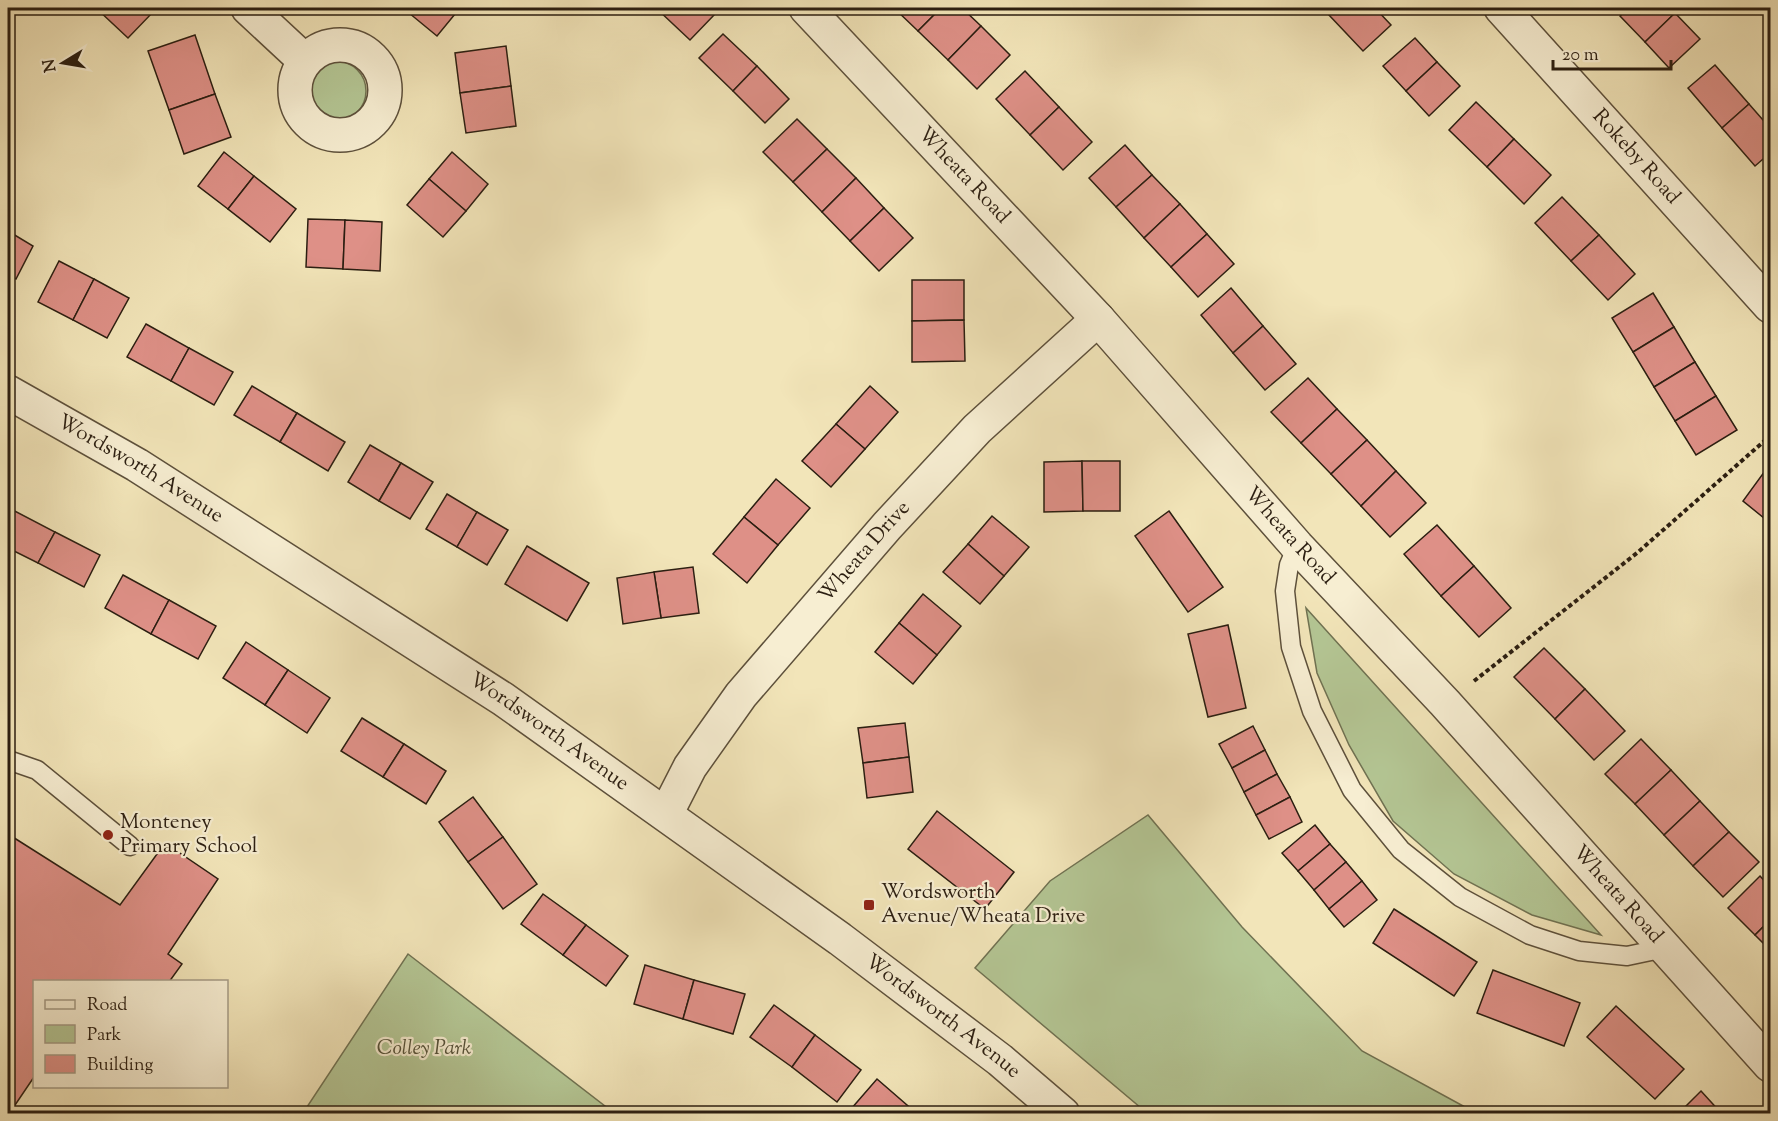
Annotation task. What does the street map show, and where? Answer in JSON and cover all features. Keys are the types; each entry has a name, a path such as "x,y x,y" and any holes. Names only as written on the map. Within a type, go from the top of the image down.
{"street":[{"path":"248,8 305,61"},
{"name":"Wheata Road","path":"806,8 1098,319 1298,546 1445,703 1770,1065"},
{"name":"Rokeby Road","path":"1501,8 1770,306"},
{"name":"Wheata Drive","path":"666,814 690,767 741,695 887,526 977,429 1098,319"},
{"name":"Wordsworth Avenue","path":"8,392 137,465 503,699 840,939 1000,1060 1063,1113"}],"lane":[{"path":"1298,546 1289,565 1285,591 1291,647 1312,711 1352,790 1401,850 1460,897 1530,935 1579,951 1627,956 1665,948"},
{"path":"8,759 37,770 130,846"}],"path":[{"path":"1445,703 1637,553 1770,436"}],"green space":[{"path":"336,61 353,66 361,74 366,91 361,108 353,116 336,121 319,116 311,108 306,91 311,74 319,66"},
{"path":"1306,608 1601,935 1532,915 1454,874 1393,821 1349,745 1317,673"},
{"path":"1148,815 1242,927 1362,1051 1476,1113 1147,1113 975,968 1050,881"},
{"name":"Colley Park","path":"408,954 614,1113 303,1113"}],"building":[{"path":"96,8 152,8 155,10 128,38"},
{"path":"413,8 460,8 437,36 409,13"},
{"path":"656,8 709,8 715,14 690,40"},
{"path":"894,8 941,8 918,31"},
{"path":"941,8 962,8 981,26 948,60 918,31"},
{"path":"1338,8 1375,8 1391,25 1363,51 1329,15"},
{"path":"1629,8 1670,8 1675,13 1645,42 1620,16"},
{"path":"1675,13 1700,39 1669,68 1645,42"},
{"path":"981,26 1010,55 977,89 948,60"},
{"path":"723,34 757,66 733,91 699,58"},
{"path":"195,35 215,94 169,110 148,51"},
{"path":"1415,38 1437,62 1406,91 1383,66"},
{"path":"506,46 511,86 460,93 455,53"},
{"path":"1437,62 1460,86 1429,116 1406,91"},
{"path":"1715,65 1749,104 1722,128 1688,88"},
{"path":"757,66 789,99 765,123 733,91"},
{"path":"1025,71 1059,107 1030,135 996,99"},
{"path":"511,86 516,126 466,133 460,93"},
{"path":"215,94 231,137 184,154 169,110"},
{"path":"1476,102 1514,139 1487,167 1449,130"},
{"path":"1749,104 1770,128 1770,153 1755,166 1722,128"},
{"path":"1059,107 1092,142 1063,170 1030,135"},
{"path":"797,119 827,149 793,182 763,152"},
{"path":"1514,139 1551,175 1524,204 1487,167"},
{"path":"1125,145 1152,175 1116,207 1089,178"},
{"path":"827,149 856,178 822,212 793,182"},
{"path":"224,152 254,176 228,209 198,186"},
{"path":"452,152 488,184 466,211 429,179"},
{"path":"1152,175 1180,204 1144,238 1116,207"},
{"path":"254,176 296,209 270,242 228,209"},
{"path":"856,178 884,208 850,241 822,212"},
{"path":"429,179 466,211 443,237 407,205"},
{"path":"1562,197 1599,235 1571,261 1535,223"},
{"path":"1180,204 1207,234 1171,267 1144,238"},
{"path":"884,208 913,238 879,271 850,241"},
{"path":"308,219 345,220 343,269 306,267"},
{"path":"345,220 382,222 380,271 343,269"},
{"path":"8,231 33,246 16,279 8,275"},
{"path":"1207,234 1234,264 1198,297 1171,267"},
{"path":"1599,235 1635,274 1608,300 1571,261"},
{"path":"59,261 94,279 73,320 38,302"},
{"path":"94,279 129,298 107,338 73,320"},
{"path":"912,280 964,280 964,320 912,321"},
{"path":"1231,288 1263,326 1233,353 1201,315"},
{"path":"1653,293 1674,327 1633,352 1612,318"},
{"path":"964,320 965,361 912,362 912,321"},
{"path":"146,324 189,348 171,381 127,357"},
{"path":"1263,326 1296,364 1265,390 1233,353"},
{"path":"1674,327 1695,362 1654,387 1633,352"},
{"path":"189,348 233,372 214,405 171,381"},
{"path":"1695,362 1716,396 1675,421 1654,387"},
{"path":"1308,378 1337,409 1301,443 1271,412"},
{"path":"252,386 297,413 280,442 234,415"},
{"path":"870,386 898,412 865,449 836,424"},
{"path":"1716,396 1737,430 1696,455 1675,421"},
{"path":"1337,409 1367,440 1331,474 1301,443"},
{"path":"297,413 345,442 328,471 280,442"},
{"path":"836,424 865,449 831,487 802,461"},
{"path":"1367,440 1396,471 1361,506 1331,474"},
{"path":"370,445 401,463 379,501 348,482"},
{"path":"1082,461 1083,511 1044,512 1044,462"},
{"path":"1082,461 1120,461 1120,511 1083,511"},
{"path":"401,463 433,482 410,519 379,501"},
{"path":"1770,464 1770,523 1743,501"},
{"path":"1396,471 1426,503 1390,537 1361,506"},
{"path":"776,479 810,508 778,545 744,517"},
{"path":"447,494 477,512 457,547 426,529"},
{"path":"9,508 55,532 38,563 8,548"},
{"path":"1169,511 1223,587 1188,612 1135,536"},
{"path":"477,512 508,530 487,565 457,547"},
{"path":"992,516 1029,547 1004,576 968,544"},
{"path":"744,517 778,545 747,583 713,554"},
{"path":"1437,525 1474,566 1441,596 1404,554"},
{"path":"55,532 100,555 84,587 38,563"},
{"path":"968,544 1004,576 980,604 943,572"},
{"path":"527,546 589,583 567,621 505,584"},
{"path":"1474,566 1511,608 1479,637 1441,596"},
{"path":"693,567 699,613 661,618 654,572"},
{"path":"654,572 661,618 623,624 617,578"},
{"path":"123,575 169,600 151,634 105,608"},
{"path":"923,594 961,626 937,655 899,623"},
{"path":"169,600 216,626 198,659 151,634"},
{"path":"899,623 937,655 913,684 875,652"},
{"path":"1228,625 1246,708 1208,717 1188,634"},
{"path":"246,642 288,670 265,705 223,678"},
{"path":"1544,648 1585,689 1555,719 1514,677"},
{"path":"288,670 330,698 307,733 265,705"},
{"path":"1585,689 1625,731 1594,760 1555,719"},
{"path":"362,718 404,744 383,777 341,751"},
{"path":"905,723 909,757 863,763 858,728"},
{"path":"1253,726 1265,750 1232,768 1219,744"},
{"path":"1641,739 1671,770 1635,804 1605,774"},
{"path":"404,744 446,771 426,804 383,777"},
{"path":"1265,750 1277,774 1244,792 1232,768"},
{"path":"909,757 913,792 867,798 863,763"},
{"path":"1671,770 1700,801 1664,835 1635,804"},
{"path":"1277,774 1290,797 1256,815 1244,792"},
{"path":"473,797 503,837 468,862 439,822"},
{"path":"1290,797 1302,822 1269,839 1256,815"},
{"path":"1700,801 1729,832 1693,866 1664,835"},
{"path":"937,811 1014,872 985,909 908,849"},
{"path":"1315,825 1330,844 1298,871 1282,853"},
{"path":"1729,832 1759,862 1723,897 1693,866"},
{"path":"8,834 120,905 165,843 218,879 168,954 182,964 170,980 33,980 33,1078 8,1114"},
{"path":"503,837 537,884 503,909 468,862"},
{"path":"1330,844 1346,862 1314,890 1298,871"},
{"path":"1346,862 1362,881 1329,909 1314,890"},
{"path":"1760,876 1770,887 1770,920 1755,935 1728,908"},
{"path":"1362,881 1377,900 1344,927 1329,909"},
{"path":"543,894 586,925 563,955 521,924"},
{"path":"1394,909 1477,962 1454,996 1373,943"},
{"path":"1770,920 1770,950 1755,935"},
{"path":"586,925 628,956 606,986 563,955"},
{"path":"645,965 694,980 683,1019 634,1004"},
{"path":"1493,970 1580,1003 1564,1046 1477,1013"},
{"path":"694,980 745,994 733,1034 683,1019"},
{"path":"774,1005 815,1035 792,1067 750,1037"},
{"path":"1616,1006 1684,1069 1655,1099 1587,1037"},
{"path":"815,1035 861,1070 837,1102 792,1067"},
{"path":"877,1079 915,1112 914,1114 856,1114 851,1109"},
{"path":"1701,1091 1722,1114 1678,1114"}],"place":[{"name":"Monteney Primary School","path":"108,835"},
{"name":"Wordsworth Avenue/Wheata Drive","path":"869,905"}]}
